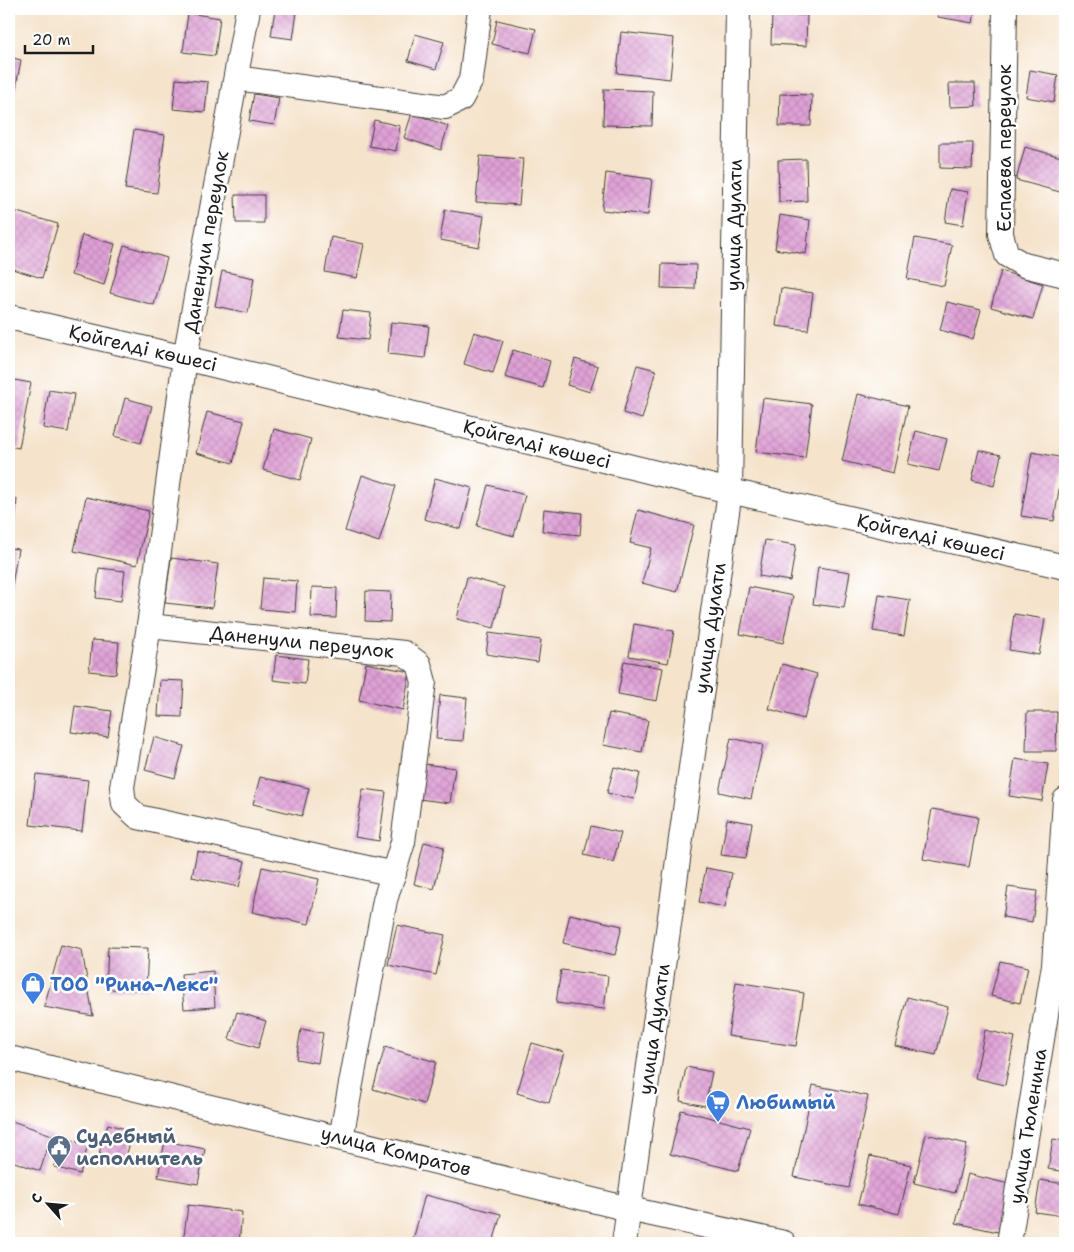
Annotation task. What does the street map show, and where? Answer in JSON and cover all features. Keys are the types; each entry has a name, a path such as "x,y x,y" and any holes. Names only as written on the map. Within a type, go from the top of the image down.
{"street":[{"name":"Даненули переулок","path":"248,9 184,358 149,626 122,787 124,804 138,817 394,874"},
{"path":"236,78 445,107 461,99 471,80 480,9"},
{"name":"улица Дулати","path":"624,1243 730,491 738,9"},
{"name":"Еспаева переулок","path":"1005,9 1000,234 1007,255 1024,265 1065,275"},
{"name":"Қойгелді көшесі","path":"9,317 730,491 1065,567"},
{"name":"Даненули переулок","path":"149,626 404,653 419,664 424,682 403,842 385,900 341,1138"},
{"name":"улица Тюленина","path":"1009,1243 1054,965 1065,800"},
{"name":"улица Комратов","path":"9,1058 629,1209 784,1243"}],"building":[{"path":"275,9 297,12 293,39 271,36"},
{"path":"939,9 975,9 973,23 938,17"},
{"path":"188,13 220,18 215,56 183,52"},
{"path":"772,14 807,15 806,46 771,44"},
{"path":"497,20 536,29 530,53 492,44"},
{"path":"621,32 674,38 670,79 617,73"},
{"path":"415,34 444,42 436,69 408,61"},
{"path":"9,57 21,60 12,108 9,107"},
{"path":"1030,70 1058,75 1054,102 1026,97"},
{"path":"176,79 208,82 205,112 173,109"},
{"path":"949,83 975,83 976,106 950,107"},
{"path":"604,89 653,91 652,126 603,125"},
{"path":"254,94 279,98 274,125 249,121"},
{"path":"780,94 812,95 811,126 779,126"},
{"path":"412,113 448,126 441,150 404,138"},
{"path":"374,120 400,126 396,151 369,146"},
{"path":"134,130 165,135 157,193 125,189"},
{"path":"940,143 973,143 972,169 940,168"},
{"path":"1025,147 1065,158 1065,174 1060,192 1016,180"},
{"path":"480,156 523,159 519,205 476,202"},
{"path":"806,159 807,201 779,202 778,160"},
{"path":"606,173 652,179 648,215 602,210"},
{"path":"950,189 968,192 963,225 945,222"},
{"path":"235,195 264,195 264,223 236,223"},
{"path":"10,210 58,224 42,278 9,268"},
{"path":"445,210 484,216 479,247 440,240"},
{"path":"780,215 810,220 806,254 775,249"},
{"path":"82,235 115,244 104,285 71,275"},
{"path":"331,237 364,244 357,278 325,272"},
{"path":"915,238 952,245 944,286 907,279"},
{"path":"124,245 167,258 154,305 110,293"},
{"path":"662,264 696,265 695,289 661,288"},
{"path":"222,271 254,278 248,313 215,306"},
{"path":"1001,271 1043,284 1033,319 991,307"},
{"path":"781,288 813,293 808,330 776,326"},
{"path":"947,302 981,310 973,339 940,330"},
{"path":"343,310 371,313 368,340 339,337"},
{"path":"391,322 429,326 425,358 388,354"},
{"path":"474,332 503,341 493,373 464,364"},
{"path":"513,350 550,361 543,388 505,377"},
{"path":"575,359 598,366 590,392 567,385"},
{"path":"637,365 656,370 642,419 623,413"},
{"path":"9,379 31,383 19,448 9,446"},
{"path":"49,390 74,394 68,432 43,428"},
{"path":"858,394 908,406 893,473 842,461"},
{"path":"125,398 152,406 141,443 115,436"},
{"path":"763,398 812,404 805,458 756,452"},
{"path":"207,412 244,421 233,463 196,453"},
{"path":"274,429 311,439 300,480 263,470"},
{"path":"916,431 947,439 939,471 908,464"},
{"path":"979,450 1001,455 994,486 972,480"},
{"path":"1032,452 1064,458 1054,521 1021,516"},
{"path":"362,475 396,486 379,542 345,531"},
{"path":"435,478 472,488 461,529 424,519"},
{"path":"488,485 525,495 514,536 477,526"},
{"path":"86,497 149,511 137,565 74,551"},
{"path":"9,498 17,499 15,520 9,519"},
{"path":"544,509 582,513 580,535 542,531"},
{"path":"638,510 694,525 677,592 642,583 651,548 630,543"},
{"path":"765,540 796,545 790,581 759,576"},
{"path":"9,548 18,549 10,597 9,597"},
{"path":"171,558 218,564 212,608 165,603"},
{"path":"818,567 850,572 844,608 813,604"},
{"path":"99,568 125,571 121,601 96,598"},
{"path":"467,577 504,587 494,628 457,619"},
{"path":"263,578 297,581 295,612 260,609"},
{"path":"312,587 337,588 336,618 311,617"},
{"path":"749,587 793,596 783,643 740,634"},
{"path":"366,591 391,592 390,622 365,621"},
{"path":"879,595 910,600 904,636 873,631"},
{"path":"1014,614 1045,619 1039,655 1009,650"},
{"path":"634,624 674,631 668,663 629,656"},
{"path":"489,633 541,640 538,662 486,654"},
{"path":"92,640 119,642 116,674 89,671"},
{"path":"276,655 308,659 305,684 273,680"},
{"path":"624,661 663,668 657,701 618,694"},
{"path":"366,663 410,672 403,710 359,700"},
{"path":"782,664 817,674 804,719 769,709"},
{"path":"160,680 184,681 182,717 158,716"},
{"path":"440,695 467,698 463,741 436,739"},
{"path":"75,706 112,711 108,737 71,732"},
{"path":"1027,712 1057,712 1056,751 1026,751"},
{"path":"609,713 648,720 642,752 603,745"},
{"path":"154,737 184,746 175,778 145,770"},
{"path":"731,738 763,745 751,799 719,792"},
{"path":"1015,759 1048,764 1042,801 1009,796"},
{"path":"424,764 455,768 450,803 419,799"},
{"path":"614,767 640,773 634,799 607,793"},
{"path":"36,774 88,780 82,831 30,825"},
{"path":"260,777 309,788 302,816 253,804"},
{"path":"363,789 386,792 379,841 355,837"},
{"path":"932,809 978,817 969,867 923,859"},
{"path":"727,819 752,823 746,858 721,855"},
{"path":"591,826 621,833 613,862 584,855"},
{"path":"424,842 444,847 434,889 414,884"},
{"path":"197,851 245,861 239,887 192,877"},
{"path":"262,867 319,879 309,924 252,912"},
{"path":"706,868 732,873 725,907 699,902"},
{"path":"1008,887 1037,891 1032,922 1003,917"},
{"path":"570,914 622,926 615,955 563,943"},
{"path":"397,925 445,935 436,975 388,965"},
{"path":"61,945 82,950 93,1016 44,1007"},
{"path":"108,947 148,948 146,990 106,989"},
{"path":"1000,961 1028,967 1020,1003 991,996"},
{"path":"561,970 608,976 604,1009 556,1003"},
{"path":"213,971 215,1007 184,1009 181,974"},
{"path":"736,982 804,993 796,1046 728,1036"},
{"path":"907,997 948,1007 936,1055 895,1046"},
{"path":"237,1012 266,1021 258,1048 229,1039"},
{"path":"301,1029 323,1033 318,1063 296,1059"},
{"path":"985,1030 1015,1037 1005,1085 975,1078"},
{"path":"532,1043 564,1052 549,1103 517,1093"},
{"path":"385,1047 436,1062 424,1104 373,1089"},
{"path":"686,1067 712,1072 705,1106 680,1101"},
{"path":"813,1085 868,1096 849,1188 794,1177"},
{"path":"681,1110 750,1128 738,1171 670,1154"},
{"path":"12,1121 52,1135 40,1171 9,1160 9,1129"},
{"path":"108,1124 133,1131 125,1161 99,1153"},
{"path":"926,1134 967,1144 955,1193 914,1183"},
{"path":"63,1138 88,1145 80,1174 54,1167"},
{"path":"1053,1139 1065,1141 1065,1172 1048,1169"},
{"path":"165,1141 205,1149 198,1184 158,1177"},
{"path":"870,1156 911,1165 899,1214 858,1204"},
{"path":"968,1174 1009,1184 998,1232 956,1223"},
{"path":"1040,1180 1065,1184 1063,1216 1035,1212"},
{"path":"425,1195 501,1214 493,1243 425,1243 413,1240"},
{"path":"188,1205 242,1212 239,1243 183,1243"}],"place":[{"name":"ТОО \"Рина-Лекс\"","path":"33,1005"},
{"name":"Любимый","path":"718,1123"},
{"name":"Судебный исполнитель","path":"59,1168"}]}
